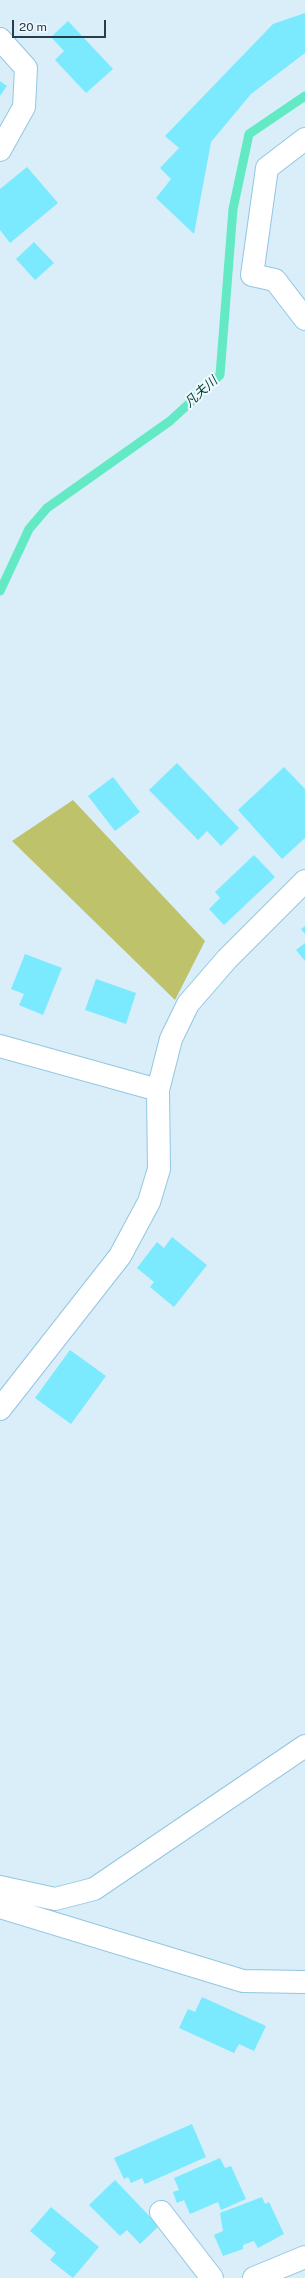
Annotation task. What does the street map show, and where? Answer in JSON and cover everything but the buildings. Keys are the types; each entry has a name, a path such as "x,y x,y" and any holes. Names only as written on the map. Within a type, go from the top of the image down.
{"street":[{"path":"0,39 26,68 24,107 0,150"},
{"path":"305,139 267,168 252,274 275,280 305,319"},
{"path":"0,1409 120,1256 149,1202 159,1169 158,1090 171,1039 188,1004 227,959 305,881"},
{"path":"0,1046 158,1090"},
{"path":"0,1887 54,1899 94,1889 305,1746"},
{"path":"0,1907 243,1981 305,1982"},
{"path":"161,2212 212,2278"},
{"path":"254,2278 305,2257"}],"green space":[{"path":"73,800 205,941 175,1000 12,841"}],"waterway":[{"name":"凡夫川","path":"0,591 29,529 47,508 170,421 220,375 233,209 249,134 305,96"}]}
